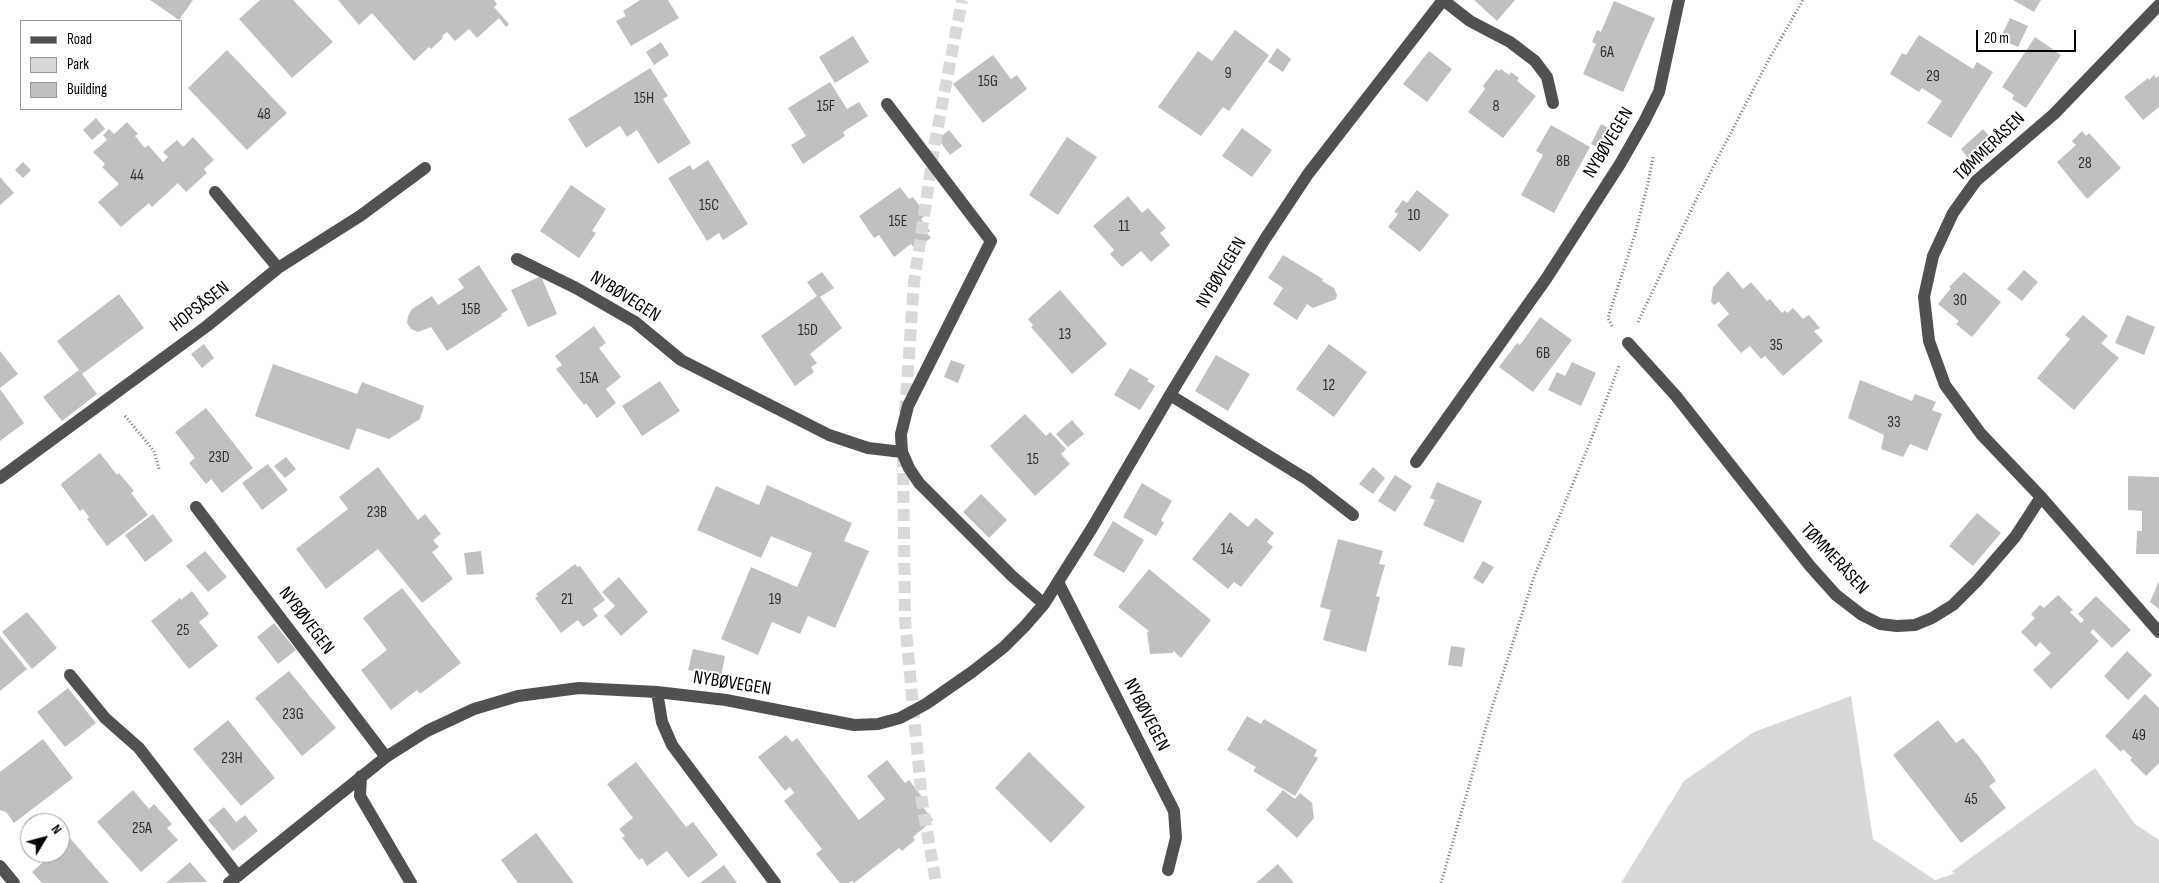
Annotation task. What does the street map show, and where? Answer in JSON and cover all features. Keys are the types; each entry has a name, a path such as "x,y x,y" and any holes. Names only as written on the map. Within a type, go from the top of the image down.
{"street":[{"name":"NYBØVEGEN","path":"233,879 386,757 427,731 466,713 518,696 579,688 657,692 726,700 854,724 878,724 900,718 926,704 972,672 1004,647 1044,604 1265,239 1308,174 1443,0"},
{"path":"1443,0 1470,21 1510,42 1535,61 1547,77 1554,103"},
{"name":"NYBØVEGEN","path":"1416,462 1546,278 1639,131 1659,92 1679,0"},
{"name":"TØMMERÅSEN","path":"2159,4 2054,114 1976,181 1953,214 1933,256 1924,297 1930,340 1945,385 1981,434 2041,497 2159,632"},
{"path":"887,104 991,241 908,406 901,434 902,452 909,468 919,483 1012,576 1044,604"},
{"name":"HOPSÅSEN","path":"0,478 207,326 278,268 360,216 425,168"},
{"path":"215,192 278,268"},
{"name":"NYBØVEGEN","path":"517,259 576,288 635,322 681,360 829,435 868,448 902,452"},
{"name":"TØMMERÅSEN","path":"1628,343 1676,396 1823,581 1836,595 1862,615 1880,624 1897,626 1915,625 1932,618 1952,605 1977,581 2009,545 2041,497"},
{"path":"1170,394 1308,480 1353,514"},
{"name":"NYBØVEGEN","path":"196,507 386,757"},
{"name":"NYBØVEGEN","path":"1058,582 1174,811 1176,838 1168,870"},
{"path":"70,676 105,718 139,748 233,879"},
{"path":"657,692 662,722 672,745 775,883"},
{"path":"361,776 360,796 411,883"},
{"path":"0,866 14,883"}],"path":[{"path":"1442,883 1488,720 1534,577 1589,445 1628,343 1696,200 1768,62 1803,0"},
{"path":"1628,343 1615,330 1608,318 1648,183 1653,154"},
{"path":"110,398 154,451 159,469"}],"green space":[{"path":"1851,696 1873,839 1935,880 1956,873 1951,872 2095,768 2135,824 2159,840 2159,883 1621,883 1684,781 1754,732"}],"building":[{"path":"150,0 193,0 179,20"},
{"path":"260,0 293,0 333,42 292,78 239,19"},
{"path":"338,0 494,0 497,4 494,7 509,24 506,27 499,18 477,38 469,29 455,41 447,32 431,49 429,47 414,61 372,13 359,25"},
{"path":"640,0 668,0 679,18 631,46 616,21 626,16 623,11"},
{"path":"1474,0 1515,0 1497,21"},
{"path":"2013,0 2041,0 2034,12"},
{"path":"1614,1 1655,18 1623,92 1583,74 1596,44 1592,42 1597,30 1601,32"},
{"path":"2010,18 2028,26 2018,47 2000,39"},
{"path":"1235,30 1269,55 1229,111 1223,107 1201,136 1158,107 1198,51 1212,61"},
{"path":"1919,35 1973,69 1977,62 1993,72 1951,138 1927,123 1942,101 1922,88 1919,92 1890,74 1902,53 1906,55"},
{"path":"853,36 869,62 835,83 819,57"},
{"path":"2035,37 2061,55 2026,108 2012,99 2014,95 2002,87"},
{"path":"661,42 669,55 654,65 646,52"},
{"path":"1277,48 1291,59 1283,72 1268,62"},
{"path":"227,50 287,113 247,150 188,88"},
{"path":"1429,51 1452,69 1427,102 1403,84"},
{"path":"993,55 1011,79 1017,75 1027,89 983,123 953,84"},
{"path":"650,68 668,96 663,99 691,143 658,164 637,130 627,137 620,126 586,148 568,119"},
{"path":"1496,69 1499,71 1501,69 1509,75 1511,72 1519,78 1517,81 1536,96 1503,138 1468,112 1485,89 1483,86"},
{"path":"2154,75 2156,78 2159,76 2159,107 2143,120 2124,97"},
{"path":"830,82 847,109 859,102 868,116 843,132 845,136 803,164 791,145 806,136 788,108"},
{"path":"96,118 105,129 92,140 83,130"},
{"path":"127,122 138,134 135,136 145,148 148,145 163,162 168,157 163,152 177,140 183,147 193,137 214,160 204,169 207,173 186,192 178,183 152,207 149,203 121,227 98,202 119,184 102,167 105,164 93,152 107,140 103,135 109,129 114,134"},
{"path":"1601,124 1616,132 1606,152 1591,144"},
{"path":"1551,125 1590,147 1554,213 1521,195 1543,155 1536,151"},
{"path":"1242,128 1272,150 1252,177 1222,156"},
{"path":"1983,129 1995,143 1972,163 1961,149"},
{"path":"949,130 962,146 950,155 938,139"},
{"path":"2082,131 2086,136 2089,133 2121,168 2087,199 2057,162 2076,145 2072,141"},
{"path":"1067,137 1097,157 1058,215 1029,195"},
{"path":"708,160 748,224 723,240 719,233 707,241 668,178 690,165 693,170"},
{"path":"23,162 31,170 23,178 15,170"},
{"path":"0,177 14,193 0,205"},
{"path":"571,185 606,209 592,231 596,233 579,258 540,231"},
{"path":"900,187 909,199 913,197 926,215 921,219 930,231 927,233 931,238 915,249 911,244 894,257 879,235 874,238 859,216"},
{"path":"1417,190 1449,215 1420,252 1388,227 1398,214 1394,212 1403,200 1407,203"},
{"path":"1128,196 1142,213 1148,208 1166,228 1160,233 1170,245 1151,262 1141,251 1122,267 1110,254 1114,250 1093,226"},
{"path":"1283,255 1323,279 1322,281 1334,288 1337,295 1336,299 1313,308 1307,304 1297,320 1273,304 1283,288 1268,278"},
{"path":"479,265 508,310 501,314 502,316 447,351 431,327 418,332 411,329 407,323 412,309 432,296 438,305 464,288 458,279"},
{"path":"2024,270 2038,282 2022,301 2007,289"},
{"path":"1728,271 1743,289 1751,282 1767,301 1770,299 1782,313 1785,310 1787,313 1793,308 1803,319 1809,315 1820,328 1814,331 1823,341 1783,376 1765,356 1761,359 1750,346 1741,353 1717,325 1729,314 1719,302 1714,305 1711,302 1713,287"},
{"path":"822,272 834,288 820,297 842,328 810,354 817,363 811,367 814,372 795,386 761,336 817,296 807,282"},
{"path":"1964,272 2001,302 1972,337 1956,324 1959,321 1938,304 1951,288 1949,287"},
{"path":"541,276 557,314 528,327 511,290"},
{"path":"1060,290 1107,344 1072,374 1031,327 1033,325 1028,319"},
{"path":"119,294 144,328 82,374 97,394 62,421 43,397 79,370 57,341"},
{"path":"2083,315 2108,336 2101,343 2119,358 2074,410 2037,378 2070,339 2065,335"},
{"path":"2127,315 2155,327 2144,355 2115,343"},
{"path":"1540,317 1572,340 1533,392 1499,367 1517,343 1520,345"},
{"path":"594,326 606,343 599,348 621,377 606,389 616,403 597,418 586,403 584,405 556,369 562,365 555,356"},
{"path":"204,344 214,358 202,368 191,354"},
{"path":"1329,344 1367,372 1334,417 1296,389"},
{"path":"0,351 18,374 0,388"},
{"path":"1216,355 1250,374 1228,411 1195,391"},
{"path":"951,360 965,365 958,383 944,377"},
{"path":"1572,362 1596,373 1581,406 1548,390 1557,372 1565,376"},
{"path":"273,364 357,394 362,382 424,406 420,419 389,439 357,428 349,450 255,416"},
{"path":"1130,368 1149,379 1147,381 1155,386 1140,410 1114,395"},
{"path":"1860,380 1912,401 1915,394 1936,402 1932,410 1942,414 1927,451 1910,444 1903,457 1881,449 1884,435 1848,418"},
{"path":"660,381 680,411 642,436 622,406"},
{"path":"0,389 24,423 0,441"},
{"path":"206,408 253,468 222,493 211,479 206,484 189,463 195,458 175,432"},
{"path":"1025,414 1046,436 1050,432 1066,449 1061,454 1070,464 1035,496 990,446"},
{"path":"1072,420 1084,434 1068,447 1056,434"},
{"path":"100,453 117,475 119,473 134,491 131,493 148,515 107,546 87,519 89,517 83,509 80,511 61,485"},
{"path":"286,457 296,469 285,478 274,466"},
{"path":"268,464 288,490 262,510 242,483"},
{"path":"378,467 418,520 425,514 441,534 433,540 439,547 432,552 453,579 422,603 378,549 326,589 296,549 348,509 339,497"},
{"path":"1373,467 1385,478 1373,494 1359,484"},
{"path":"1395,475 1412,486 1395,512 1378,501"},
{"path":"2128,476 2159,477 2159,554 2136,554 2137,531 2142,531 2142,511 2128,510"},
{"path":"1437,482 1482,501 1463,543 1423,525 1435,500 1430,498"},
{"path":"1142,483 1172,501 1161,520 1164,523 1156,536 1123,517"},
{"path":"767,485 852,523 844,541 869,551 835,628 808,616 800,634 772,622 758,655 721,639 751,567 797,587 812,553 771,536 761,558 697,530 716,486 759,505"},
{"path":"981,494 1007,520 989,538 963,512"},
{"path":"1230,512 1248,527 1256,518 1274,533 1267,542 1273,547 1241,587 1234,582 1228,589 1192,559"},
{"path":"1977,513 2001,533 1973,566 1949,546"},
{"path":"153,514 173,541 145,562 125,535"},
{"path":"1113,521 1144,540 1124,573 1093,555"},
{"path":"1338,539 1383,551 1379,564 1385,565 1376,596 1380,597 1366,652 1323,640 1331,610 1320,607"},
{"path":"205,551 227,577 208,592 186,566"},
{"path":"481,551 484,574 467,575 464,553"},
{"path":"1483,561 1494,567 1483,584 1473,578"},
{"path":"575,564 578,567 580,566 605,600 593,609 598,616 583,627 578,620 561,633 535,598 538,596 536,594"},
{"path":"1149,569 1211,620 1181,658 1174,651 1172,653 1150,654 1147,633 1149,631 1118,607"},
{"path":"619,577 648,612 621,636 604,616 615,606 602,592"},
{"path":"2159,581 2159,609 2150,602"},
{"path":"402,588 461,663 420,694 417,690 391,710 361,670 387,650 363,618"},
{"path":"192,591 209,614 199,622 218,646 189,669 151,621"},
{"path":"2058,595 2073,610 2070,612 2081,623 2084,620 2078,614 2096,596 2131,630 2112,648 2093,629 2090,632 2099,641 2051,689 2033,670 2051,653 2040,642 2036,647 2021,632 2035,618 2031,614 2040,605 2044,608"},
{"path":"27,612 57,648 32,669 2,632"},
{"path":"274,623 296,650 278,664 257,637"},
{"path":"0,636 27,669 0,691"},
{"path":"1451,646 1465,648 1462,667 1448,665"},
{"path":"693,649 725,656 721,677 688,670"},
{"path":"2127,651 2152,675 2128,700 2104,676"},
{"path":"289,671 336,728 302,756 255,698"},
{"path":"68,688 96,723 65,747 37,712"},
{"path":"2145,694 2159,708 2159,763 2146,776 2130,760 2132,758 2123,749 2121,752 2105,736"},
{"path":"1247,716 1261,724 1264,719 1317,750 1314,756 1318,758 1295,796 1253,771 1256,767 1227,750"},
{"path":"228,720 275,778 241,806 193,749"},
{"path":"1938,720 1956,743 1963,738 1980,758 1996,781 1989,786 2006,808 1961,843 1893,755"},
{"path":"786,735 792,742 797,738 859,820 885,799 867,776 887,760 905,783 909,780 923,798 918,801 933,820 913,837 915,840 902,851 899,848 854,883 851,881 849,883 840,883 816,854 822,849 784,801 794,793 790,787 785,791 758,757"},
{"path":"43,739 73,778 27,813 20,813 20,818 14,823 6,812 0,810 0,772"},
{"path":"1029,752 1085,807 1051,843 995,788"},
{"path":"636,762 686,827 693,822 718,855 688,878 667,851 647,866 642,858 639,860 622,838 625,836 619,829 633,818 607,784"},
{"path":"133,790 149,809 154,804 172,824 167,828 178,840 141,872 97,822"},
{"path":"1283,790 1295,799 1300,793 1312,803 1314,818 1297,838 1266,810"},
{"path":"224,807 236,822 245,815 258,831 233,851 208,820"},
{"path":"536,833 574,883 518,883 501,860"},
{"path":"70,838 109,883 42,883 32,872 42,863 70,863"},
{"path":"190,862 207,882 166,883"},
{"path":"1278,864 1294,883 1256,883"},
{"path":"724,865 737,883 700,883"}],"tunnel":[{"path":"905,413 914,282 935,142 962,0"},
{"path":"903,455 905,620 922,802 936,883"}]}
